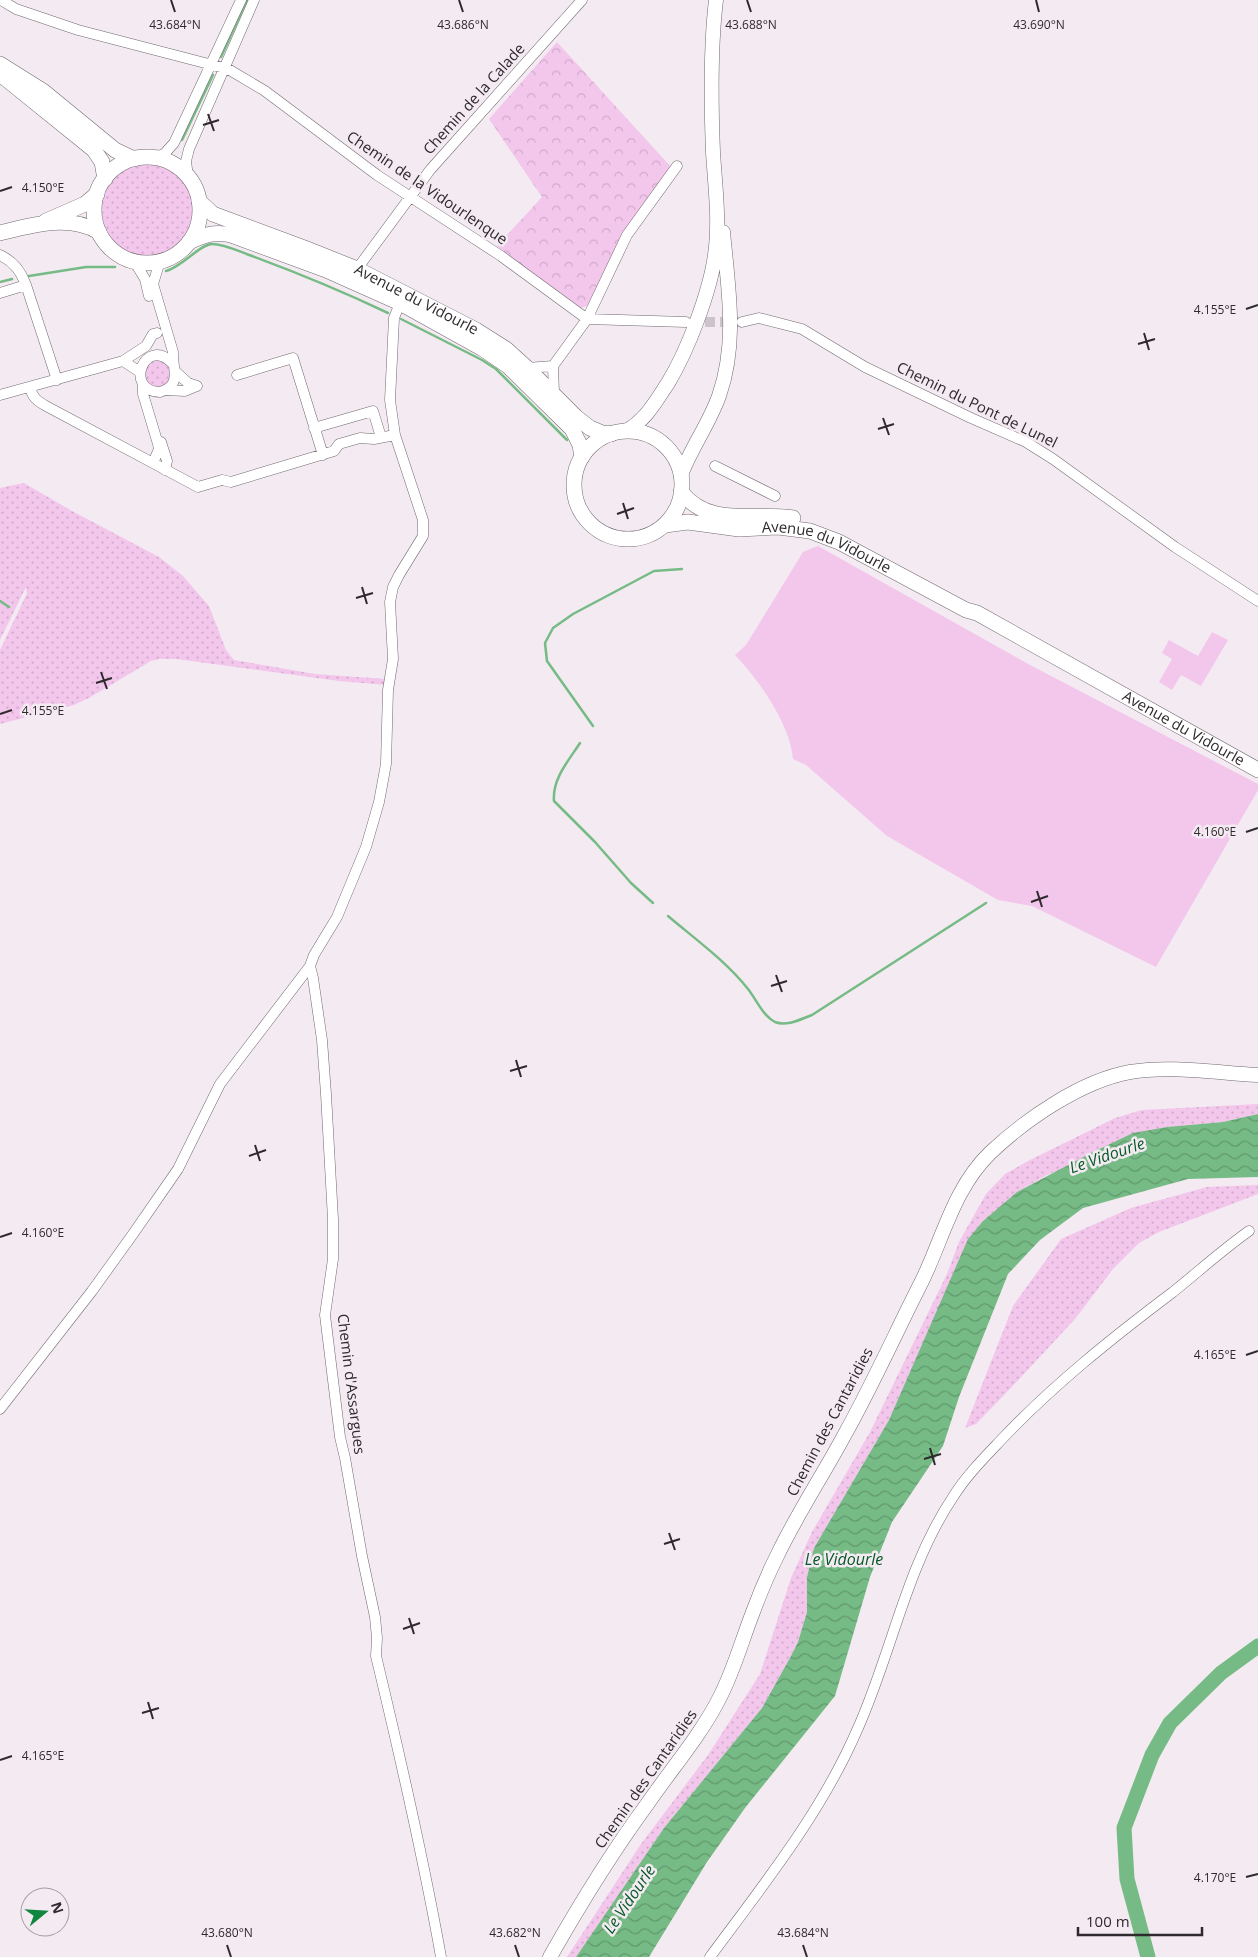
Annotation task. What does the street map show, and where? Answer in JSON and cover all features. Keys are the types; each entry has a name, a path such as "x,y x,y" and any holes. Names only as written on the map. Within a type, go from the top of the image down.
{"main road":[{"path":"0,64 43,92 115,150 134,159"},
{"path":"0,74 94,150 102,162 104,179"},
{"path":"156,158 174,164 188,177 199,201 199,218 194,234 189,242 176,254 160,261 147,263 134,261 113,250 100,232 95,214 97,194 104,179 118,166 134,159 156,158"},
{"path":"43,223 85,204 97,194"},
{"name":"Avenue du Vidourle","path":"199,201 213,214 357,269 476,330 506,349 576,417 590,428 602,433 611,434"},
{"path":"0,233 43,223 87,225 100,232"},
{"name":"Avenue du Vidourle","path":"189,242 207,234 221,232 326,270 400,303 483,349 508,366 572,429 580,445 582,457"},
{"path":"626,431 645,434 662,443 674,458 680,475 681,492 674,513 665,525 655,532 633,539 609,536 598,531 582,514 575,497 574,480 582,457 591,445 611,434 626,431"},
{"name":"Avenue du Vidourle","path":"681,492 698,508 709,513 734,517 785,516 830,528 969,605 977,613"},
{"name":"Avenue du Vidourle","path":"665,525 688,522 739,529 778,527 810,531 839,542 966,610 977,613 1258,770"}],"street":[{"path":"1,0 16,9 78,30 211,65"},
{"path":"156,158 165,153 174,143 241,0"},
{"path":"188,177 186,160 189,149 254,0"},
{"name":"Chemin de la Calade","path":"357,269 430,170 582,0"},
{"path":"626,431 644,418 672,376 690,340 715,254 718,209 711,100 716,0"},
{"name":"Chemin de la Vidourlenque","path":"211,65 224,68 265,91 377,175 501,256 587,319"},
{"path":"554,394 552,366 587,319 627,235 677,166"},
{"path":"680,475 714,409 728,360 731,314 722,217 718,209"},
{"path":"0,255 12,261 22,274 57,380"},
{"path":"134,261 144,279 156,321 159,340 150,358 143,363 140,372 143,384 142,390 159,449 153,463"},
{"path":"160,261 156,268 153,284 173,352 174,382 163,391 152,406 166,459 165,470"},
{"path":"0,293 26,284"},
{"path":"0,1409 92,1291 178,1169 220,1084 310,966 314,955 337,917 366,847 386,764 388,690 393,659 389,615 390,602 393,587 423,536 424,529 395,435 390,400 394,318 400,303"},
{"name":"Chemin du Pont de Lunel","path":"742,322 759,318 802,330 866,367 971,418 1026,442 1053,459 1175,547 1258,601"},
{"path":"587,319 686,322"},
{"path":"0,395 123,361 149,344 153,334 157,333"},
{"path":"136,353 150,358 165,357 188,383 197,386 185,390 152,391 143,384"},
{"path":"237,375 293,358 323,455"},
{"path":"123,361 140,372"},
{"path":"527,368 552,366"},
{"path":"30,387 32,395 37,400 198,487 222,480 231,482 323,455 334,451 341,443 360,438 374,439 395,435"},
{"path":"18,389 22,395 33,401 37,400"},
{"path":"314,428 372,411 381,437"},
{"path":"715,466 775,496"},
{"name":"Chemin d'Assargues","path":"310,966 322,1040 326,1094 333,1220 333,1259 325,1315 340,1437 375,1617 376,1656 404,1773 441,1957"},
{"name":"Chemin des Cantaridies","path":"550,1957 591,1888 720,1698 732,1672 753,1612 778,1554 866,1394 931,1262 953,1206 965,1184 987,1156 1027,1123 1061,1099 1128,1072 1153,1069 1258,1075"},
{"path":"710,1957 758,1894 804,1826 834,1774 864,1715 912,1576 936,1525 952,1497 1014,1426 1066,1377 1179,1288 1220,1252 1249,1231"}],"green space":[{"path":"557,42 672,168 589,305 579,309 497,246 542,197 489,119"},
{"path":"148,164 166,167 181,177 191,192 194,210 191,228 181,243 166,253 148,256 130,253 115,243 105,228 102,210 105,192 115,177 130,167"},
{"path":"158,361 167,365 171,374 167,383 158,387 149,383 145,374 149,365"},
{"path":"24,483 159,557 183,576 209,606 226,650 234,660 315,674 387,679 386,685 339,681 176,659 160,659 151,661 74,705 0,724 0,650 27,593 26,587 0,640 0,488"},
{"path":"818,546 1030,665 1258,784 1258,790 1156,967 1032,906 998,900 887,836 806,765 793,759 791,746 780,717 754,677 735,655 746,645 803,552"},
{"path":"1212,632 1228,640 1201,686 1181,675 1172,690 1159,682 1172,659 1162,653 1169,640 1198,656"},
{"path":"1258,1104 1258,1114 1223,1122 1167,1127 1047,1175 1017,1192 983,1221 969,1239 889,1420 814,1548 807,1577 807,1612 798,1642 762,1708 664,1828 576,1957 567,1957 641,1844 708,1755 760,1674 791,1578 812,1532 870,1432 947,1274 959,1242 986,1194 1005,1174 1115,1118 1142,1110"},
{"path":"1258,1185 1258,1194 1159,1232 1139,1243 1113,1269 1075,1319 1008,1391 976,1424 965,1428 1013,1306 1061,1239 1131,1208 1207,1187"}],"water":[{"name":"Le Vidourle","path":"1258,1114 1258,1177 1188,1179 1083,1208 1040,1240 1008,1274 959,1397 943,1446 892,1522 870,1577 835,1696 745,1808 707,1862 649,1957 576,1957 664,1828 762,1708 791,1656 798,1642 807,1612 807,1577 814,1548 889,1420 968,1239 983,1221 1017,1192 1133,1133 1167,1127 1223,1122"}],"waterway":[{"path":"221,57 247,0"},
{"path":"182,140 213,75"},
{"path":"166,271 172,269 207,245 222,245 304,276 388,313"},
{"path":"29,276 86,267 115,267"},
{"path":"0,282 12,279"},
{"path":"401,319 496,369 567,440"},
{"path":"593,726 547,661 545,643 553,628 573,614 654,571 682,569"},
{"path":"0,601 9,607"},
{"path":"580,743 558,777 554,801 595,842 631,883 653,903"},
{"path":"668,916 730,969 748,989 767,1016 775,1022 784,1024 812,1015 986,903"},
{"name":"Le Vidourle","path":"1148,1957 1127,1879 1124,1828 1152,1755 1170,1723 1221,1673 1258,1646"}],"tunnel":[{"path":"690,322 742,322"}]}
